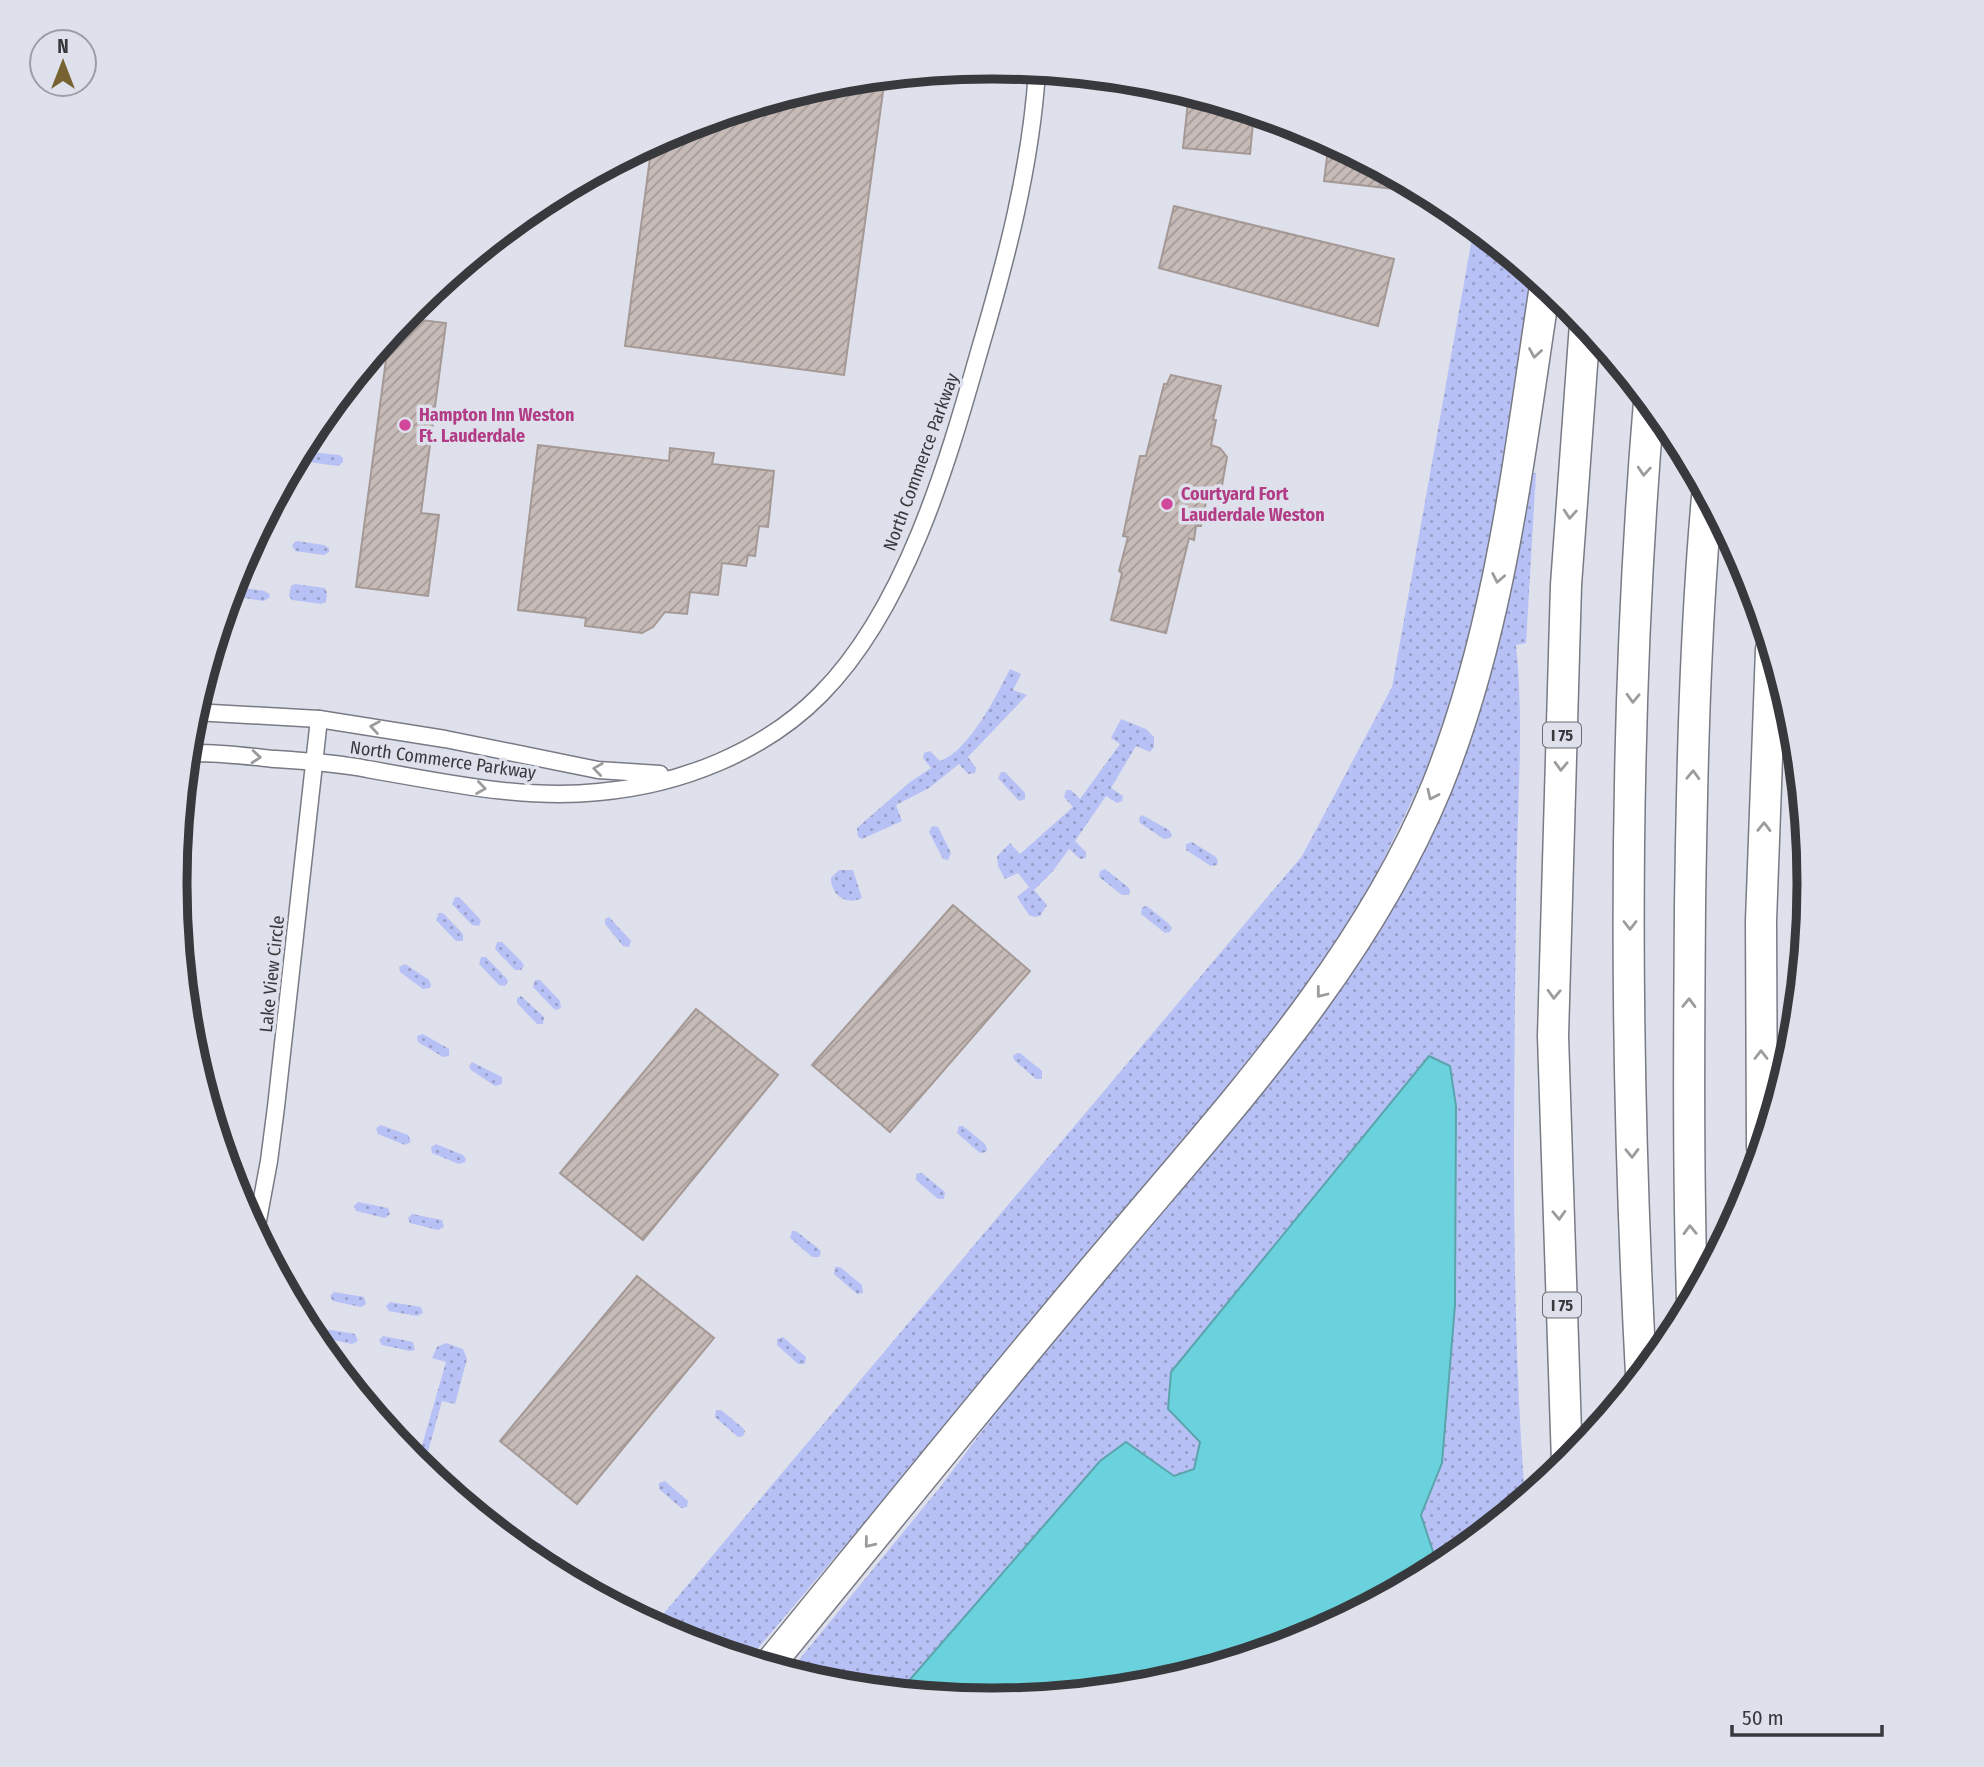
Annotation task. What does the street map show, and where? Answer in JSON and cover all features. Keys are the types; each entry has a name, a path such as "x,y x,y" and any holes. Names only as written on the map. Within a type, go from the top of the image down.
{"highway":[{"path":"775,1658 1259,1072 1333,977 1390,881 1435,789 1465,711 1489,626 1508,524 1543,297"},
{"name":"I 75","path":"1566,1447 1553,1036 1566,585 1584,339"},
{"path":"1640,1359 1634,1244 1629,1031 1630,832 1639,555 1648,418"},
{"path":"1692,1281 1689,1041 1692,825 1701,568 1706,512"},
{"path":"1762,1116 1761,921 1769,676"}],"street":[{"name":"North Commerce Parkway","path":"198,753 314,762 481,789 559,794 612,790 691,772 744,752 784,726 820,695 849,663 875,625 895,588 931,501 963,409 998,288 1017,203 1035,104 1036,80"},
{"name":"North Commerce Parkway","path":"206,713 319,719 445,739 598,770 648,775 691,772"},
{"name":"Lake View Circle","path":"259,1215 270,1161 319,719"}],"shaded area":[{"path":"1472,238 1531,285 1485,607 1457,707 1378,871 1334,953 1277,1034 755,1652 661,1617 1302,856 1392,687"},
{"path":"313,452 339,455 343,458 343,462 338,466 309,462"},
{"path":"1528,473 1536,473 1526,643 1516,645 1520,742 1516,872 1515,1276 1524,1488 1439,1553 1348,1605 1251,1646 1200,1661 1097,1681 1045,1687 992,1688 939,1687 887,1681 796,1664 941,1486 1098,1276 1390,902"},
{"path":"296,541 324,545 329,548 329,552 324,555 295,551 292,545"},
{"path":"295,584 325,588 326,602 321,604 292,600 289,596 291,586"},
{"path":"244,588 265,591 270,597 264,601 241,598"},
{"path":"1010,669 1021,674 1013,690 1027,695 968,757 976,768 975,773 968,774 959,764 929,788 896,805 902,821 862,839 858,837 857,828 910,782 931,768 923,758 924,753 930,751 940,761 951,756 971,735"},
{"path":"1121,719 1146,729 1154,737 1154,747 1150,752 1136,746 1111,788 1123,796 1122,801 1117,803 1106,796 1075,841 1086,852 1086,858 1080,859 1069,849 1053,871 1034,890 1047,905 1040,916 1029,915 1017,897 1029,887 1018,873 1005,879 998,866 997,856 1010,843 1020,854 1073,807 1064,797 1066,790 1071,790 1080,799 1120,744 1111,738"},
{"path":"1001,772 1005,772 1025,793 1025,799 1019,801 998,778"},
{"path":"1142,815 1169,830 1172,835 1170,838 1164,839 1140,823 1139,818"},
{"path":"932,826 938,827 951,853 948,860 943,859 929,832"},
{"path":"1192,842 1216,857 1217,865 1211,866 1186,850 1186,844"},
{"path":"1105,869 1128,887 1129,895 1122,895 1099,877 1100,871"},
{"path":"839,870 853,870 862,898 850,901 837,894 831,878"},
{"path":"455,897 459,897 479,918 479,926 472,925 452,904"},
{"path":"1147,906 1169,924 1172,928 1170,932 1165,933 1141,914 1142,907"},
{"path":"439,913 443,913 463,934 463,941 456,941 436,920"},
{"path":"609,917 631,941 629,947 623,946 605,924 605,919"},
{"path":"497,942 502,942 522,962 524,966 521,970 515,970 495,949"},
{"path":"481,957 486,957 506,978 508,981 505,986 499,985 479,964"},
{"path":"405,964 429,980 430,988 423,989 400,972 399,967"},
{"path":"535,980 540,980 560,1001 561,1008 553,1008 533,987"},
{"path":"521,996 544,1017 543,1024 537,1024 517,1003 517,998"},
{"path":"423,1034 449,1049 449,1056 443,1057 418,1042 417,1036"},
{"path":"1017,1053 1042,1071 1042,1079 1036,1079 1014,1060 1013,1056"},
{"path":"1429,1056 1450,1066 1456,1106 1455,1305 1442,1463 1421,1515 1434,1556 1348,1605 1300,1627 1251,1646 1200,1661 1149,1673 1045,1687 939,1687 907,1683 1100,1461 1126,1442 1174,1476 1194,1469 1200,1442 1168,1409 1171,1372"},
{"path":"472,1062 502,1077 502,1084 495,1086 471,1070 469,1066"},
{"path":"381,1125 408,1135 411,1142 405,1145 378,1134 376,1128"},
{"path":"959,1126 963,1126 985,1144 986,1152 980,1153 957,1133"},
{"path":"436,1144 463,1155 465,1162 459,1164 432,1153 431,1147"},
{"path":"922,1173 945,1192 944,1199 938,1199 916,1180 916,1174"},
{"path":"358,1202 388,1208 390,1214 385,1218 356,1211 354,1206"},
{"path":"412,1214 442,1220 444,1227 438,1230 410,1223 408,1218"},
{"path":"792,1231 796,1231 819,1249 819,1257 812,1257 790,1238"},
{"path":"835,1267 840,1267 862,1285 863,1293 857,1294 834,1274"},
{"path":"334,1292 364,1297 366,1304 361,1307 333,1301 330,1296"},
{"path":"390,1302 421,1307 423,1313 417,1316 389,1311 386,1306"},
{"path":"325,1329 355,1334 358,1341 352,1344 329,1339 323,1331"},
{"path":"383,1336 413,1342 415,1350 382,1345 379,1340"},
{"path":"783,1337 806,1357 805,1364 798,1364 777,1345 777,1339"},
{"path":"446,1343 463,1349 467,1359 455,1404 442,1401 427,1456 421,1450 446,1362 432,1358 437,1347"},
{"path":"716,1410 721,1410 743,1428 743,1436 738,1437 715,1417"},
{"path":"665,1481 688,1501 687,1507 681,1508 659,1489 659,1483"},
{"path":"540,1543 563,1564 545,1553 535,1546"}],"building":[{"path":"884,87 844,375 625,346 650,155 733,121 835,94"},
{"path":"1188,103 1253,122 1250,154 1183,148"},
{"path":"1328,153 1398,189 1324,181"},
{"path":"1174,206 1394,259 1378,326 1159,268"},
{"name":"Hampton Inn Weston Ft. Lauderdale","path":"418,320 446,323 421,513 439,515 428,596 356,587 387,353"},
{"name":"Courtyard Fort Lauderdale Weston","path":"1171,375 1221,386 1213,420 1216,420 1211,445 1220,448 1227,457 1222,485 1208,492 1201,526 1196,526 1194,540 1189,538 1166,633 1111,620 1128,537 1123,536 1140,456 1146,456 1164,384 1167,384"},
{"path":"538,445 669,461 670,448 714,453 712,464 774,471 768,527 759,526 755,556 748,555 746,566 722,563 718,595 690,592 687,614 665,612 653,627 642,633 585,626 586,618 518,610"},
{"path":"953,905 1030,971 890,1132 812,1065"},
{"path":"696,1009 778,1075 643,1240 560,1173"},
{"path":"637,1276 714,1338 577,1504 500,1441"}],"place":[{"name":"Hampton Inn Weston Ft. Lauderdale","path":"405,425"},
{"name":"Courtyard Fort Lauderdale Weston","path":"1167,504"}]}
